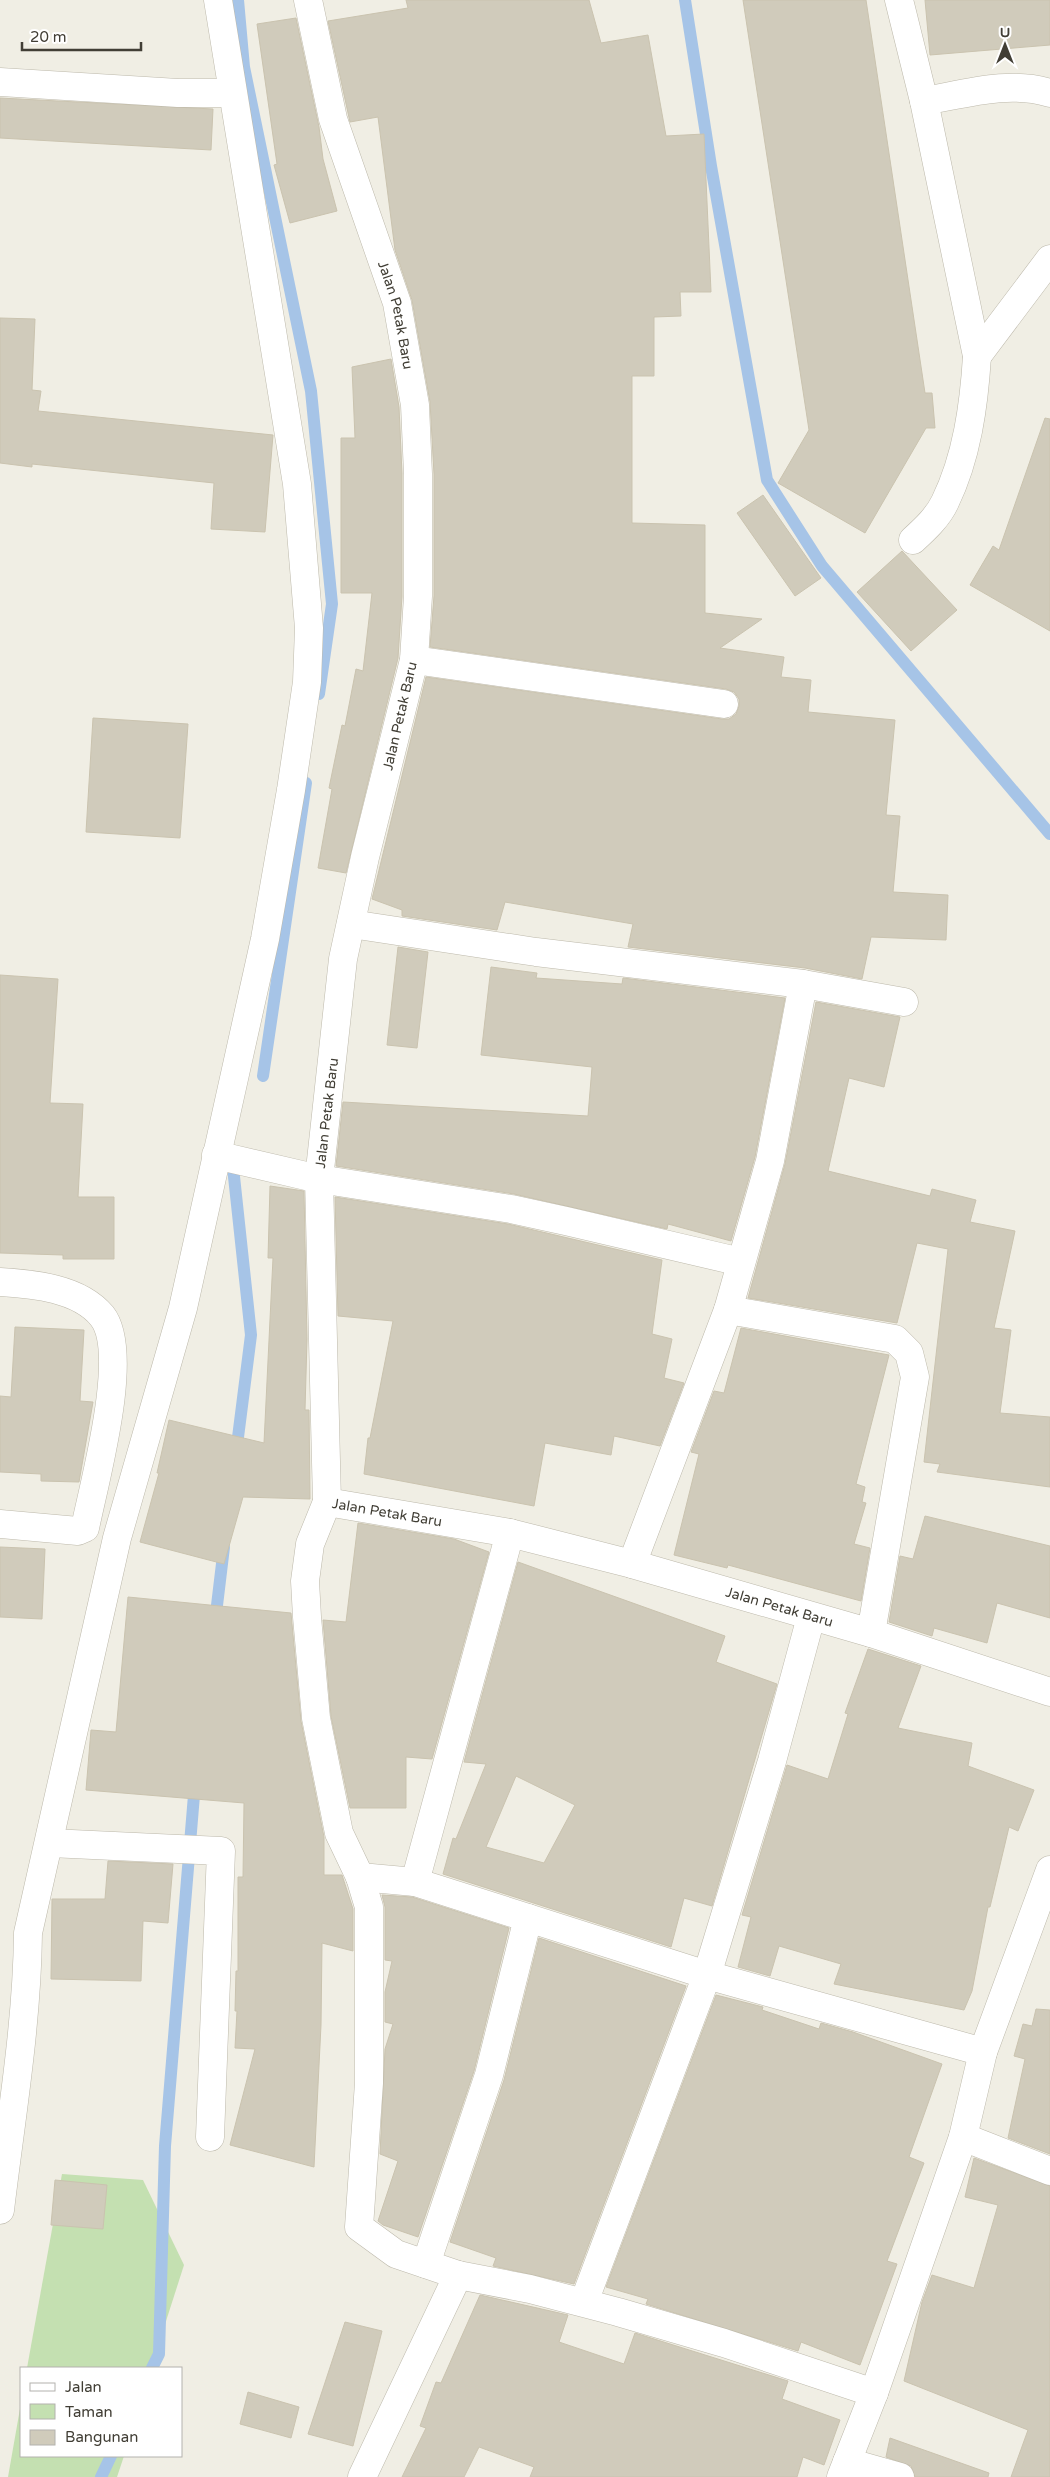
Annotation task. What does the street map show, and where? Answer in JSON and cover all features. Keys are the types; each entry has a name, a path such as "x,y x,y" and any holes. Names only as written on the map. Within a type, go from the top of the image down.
{"street":[{"path":"0,2210 10,2044 28,1974 28,1933 50,1843 117,1538 183,1308 264,939 292,790 307,682 309,628 292,446 218,0"},
{"name":"Jalan Petak Baru","path":"308,0 333,119 397,303 414,405 418,474 418,596 414,660 365,857 344,959 319,1179 327,1502 510,1533 632,1564 871,1634 1050,1692"},
{"path":"899,0 924,101 977,356 974,395 959,467 945,504 913,540"},
{"path":"0,82 178,93 232,93"},
{"path":"924,101 1009,87 1033,87 1050,93"},
{"path":"977,356 1050,259"},
{"path":"414,660 724,704"},
{"path":"351,924 536,952 803,984 904,1002"},
{"path":"632,1564 728,1310 770,1160 803,984"},
{"path":"216,1155 319,1179 511,1209 742,1262"},
{"path":"0,1282 44,1288 80,1298 103,1317 112,1346 112,1393 85,1528 78,1531 0,1524"},
{"path":"728,1310 896,1339 909,1353 915,1377 871,1634"},
{"path":"327,1502 310,1544 305,1581 316,1718 339,1833 360,1877 369,1907 369,2083 359,2227 396,2254 458,2275 584,2302 724,2343 874,2393"},
{"path":"415,1882 510,1533"},
{"path":"584,2302 707,1975 772,1761 811,1617"},
{"path":"50,1843 203,1851 221,1850 210,2138"},
{"path":"900,2477 844,2470 874,2393 963,2137 983,2052 1050,1870"},
{"path":"360,1877 415,1882 707,1975 983,2052"},
{"path":"426,2264 489,2075 528,1918"},
{"path":"963,2137 1050,2171"},
{"path":"362,2477 458,2275"}],"green space":[{"path":"62,2174 143,2180 184,2265 151,2367 27,2367"},
{"path":"20,2409 20,2457 124,2457 117,2477 8,2477"}],"building":[{"path":"406,0 589,0 601,43 648,35 666,136 704,134 711,292 680,292 681,316 654,317 654,376 632,376 632,523 705,525 705,613 762,619 720,648 784,657 781,677 811,680 808,712 895,720 886,815 900,816 893,892 948,895 946,940 871,937 862,979 805,968 628,947 633,924 505,902 497,930 402,916 402,910 372,899 426,677 722,719 729,719 736,714 739,706 739,699 734,692 726,689 430,647 434,596 434,474 430,402 412,300 395,250 378,117 350,122 328,21 408,8"},
{"path":"743,0 866,0 925,393 932,393 935,428 926,428 865,533 778,483 809,430"},
{"path":"925,0 1050,0 1050,45 930,55"},
{"path":"296,18 319,127 323,159 337,211 290,223 274,165 277,164 257,24"},
{"path":"0,98 213,109 211,150 0,138"},
{"path":"0,318 35,319 32,390 41,391 38,411 273,435 265,532 211,529 214,483 32,464 32,467 0,463"},
{"path":"391,359 399,407 402,474 402,596 398,658 346,873 318,868 332,789 329,788 342,725 345,726 356,669 363,671 372,593 341,593 341,438 355,438 352,367"},
{"path":"1045,418 1050,419 1050,631 970,585 993,546 999,550"},
{"path":"763,495 821,578 795,596 737,513"},
{"path":"902,551 957,610 911,651 857,592"},
{"path":"93,718 188,724 180,838 86,832"},
{"path":"398,947 428,952 417,1048 387,1045"},
{"path":"491,967 537,973 536,978 622,984 623,978 785,998 755,1157 731,1241 668,1224 667,1229 514,1194 336,1166 343,1102 588,1116 592,1067 481,1055"},
{"path":"0,975 58,979 50,1103 83,1104 78,1197 114,1197 114,1259 63,1259 63,1255 0,1253"},
{"path":"816,1002 900,1017 884,1087 849,1078 828,1171 930,1196 932,1189 976,1200 970,1222 1015,1231 994,1328 1011,1330 1000,1413 1050,1417 1050,1487 937,1472 940,1464 924,1462 948,1249 917,1243 897,1323 748,1298 785,1164"},
{"path":"270,1186 304,1191 307,1339 305,1410 309,1410 310,1499 243,1497 224,1564 140,1542 159,1473 157,1473 169,1420 264,1443 273,1258 268,1258"},
{"path":"335,1197 508,1224 662,1260 652,1334 672,1339 664,1378 684,1383 660,1446 614,1436 611,1455 545,1443 534,1506 364,1474 368,1438 370,1438 393,1321 338,1316"},
{"path":"15,1327 84,1330 80,1401 93,1402 79,1482 41,1481 41,1474 0,1472 0,1396 11,1397"},
{"path":"741,1328 889,1355 856,1484 865,1487 862,1502 866,1503 854,1544 870,1548 861,1601 728,1565 727,1568 674,1555 699,1454 691,1452 714,1391 724,1393"},
{"path":"925,1516 1050,1546 1050,1618 997,1603 987,1643 934,1628 932,1636 889,1622 900,1556 913,1559"},
{"path":"358,1523 454,1539 489,1552 432,1759 406,1757 406,1808 350,1808 331,1716 323,1620 346,1622"},
{"path":"0,1547 45,1549 42,1619 0,1617"},
{"path":"518,1562 725,1636 716,1662 777,1684 712,1906 684,1898 671,1947 443,1874 453,1838 456,1839 486,1764 464,1762","holes":["516,1776 575,1805 544,1863 486,1847"]},
{"path":"128,1597 291,1613 301,1721 324,1837 324,1875 342,1875 353,1909 353,1951 322,1943 321,2025 314,2167 230,2145 255,2049 235,2048 237,2011 235,2011 236,1971 238,1971 238,1877 243,1877 244,1803 86,1790 91,1730 116,1732"},
{"path":"868,1649 921,1666 898,1728 972,1743 968,1766 1034,1790 1018,1831 1009,1827 990,1907 988,1907 972,1991 964,2010 834,1984 841,1964 779,1946 770,1976 738,1967 751,1917 742,1915 787,1765 828,1779 848,1714 845,1713"},
{"path":"108,1861 173,1864 168,1923 143,1921 141,1981 51,1979 52,1899 105,1899"},
{"path":"382,1895 412,1897 509,1928 474,2071 418,2237 383,2225 378,2221 398,2161 380,2154 385,2049 393,2024 385,2022 385,1992 392,1961 385,1960 385,1907"},
{"path":"539,1938 686,1986 574,2284 493,2266 496,2258 450,2242 504,2080"},
{"path":"716,1995 763,2007 762,2010 819,2029 821,2023 853,2032 942,2064 909,2157 924,2163 887,2261 897,2264 860,2365 801,2342 798,2351 646,2304 648,2299 606,2287"},
{"path":"1036,2009 1050,2010 1050,2154 1008,2138 1025,2059 1014,2056 1023,2024 1032,2026"},
{"path":"974,2158 1050,2186 1050,2477 1011,2477 1028,2430 904,2381 922,2302 932,2275 974,2288 998,2205 965,2197"},
{"path":"55,2180 107,2185 103,2229 51,2225"},
{"path":"480,2295 568,2315 559,2342 624,2364 635,2333 788,2381 782,2399 840,2420 824,2465 803,2457 797,2477 530,2477 534,2467 479,2447 464,2477 402,2477 426,2428 420,2426 436,2382 441,2383"},
{"path":"345,2322 382,2331 353,2446 308,2434"},
{"path":"248,2392 299,2407 291,2438 240,2424"},
{"path":"890,2438 989,2473 988,2477 915,2477 911,2466 886,2457"}],"waterway":[{"path":"238,0 244,67 311,391 332,604 319,694"},
{"path":"685,0 711,166 767,480 822,566 1050,834"},
{"path":"263,1076 306,783"},
{"path":"232,1158 251,1335 236,1453"},
{"path":"215,1622 224,1547"},
{"path":"152,2367 159,2354 165,2146 195,1783"},
{"path":"101,2477 111,2457"}]}
